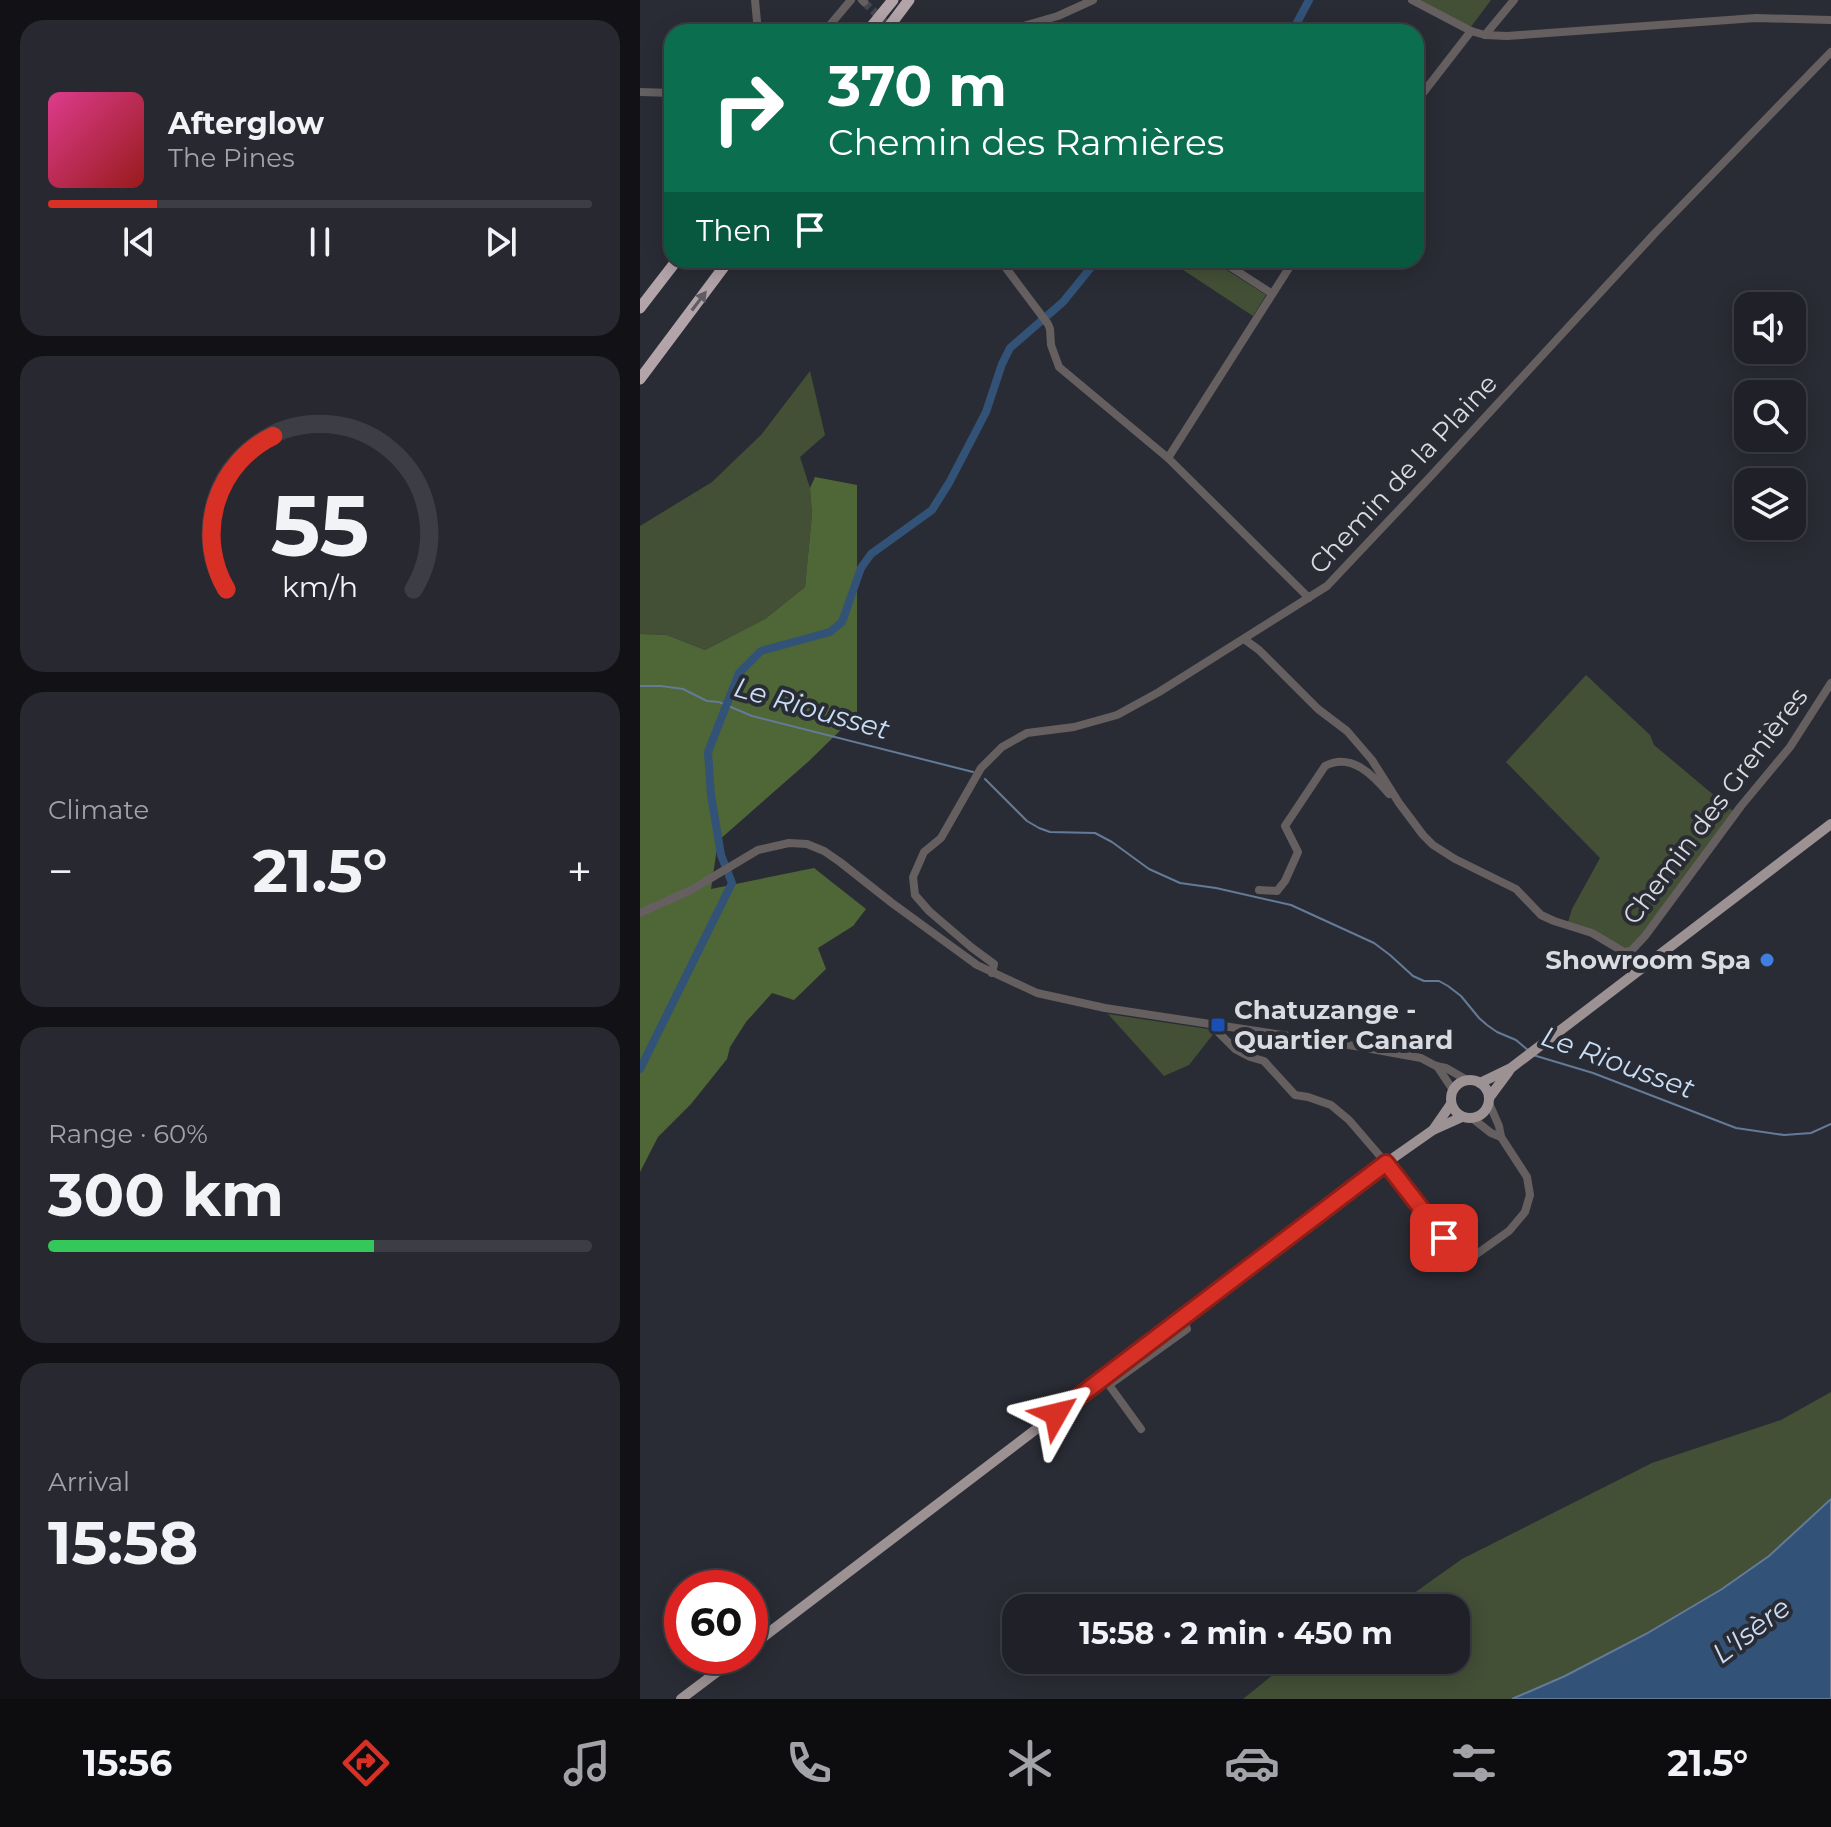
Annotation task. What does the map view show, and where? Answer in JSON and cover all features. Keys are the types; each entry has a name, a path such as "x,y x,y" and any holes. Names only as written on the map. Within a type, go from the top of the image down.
{"highway":[{"path":"874,24 893,0"},
{"path":"891,24 909,0"},
{"path":"640,308 671,268"},
{"path":"640,379 723,268"}],"main road":[{"path":"1480,1083 1511,1068 1831,824"},
{"path":"768,1633 1386,1163 1433,1130 1483,1113 1511,1068"},
{"path":"1433,1130 1451,1104 1453,1090 1458,1083 1467,1080 1480,1083 1487,1089 1489,1100"},
{"path":"1451,1104 1455,1112 1467,1118"},
{"path":"681,1699 714,1674"}],"street":[{"path":"755,0 757,24"},
{"path":"831,24 851,0"},
{"path":"1030,24 1093,0"},
{"path":"1412,0 1471,31 1485,35 1552,34 1756,18 1831,20"},
{"path":"1485,35 1514,0"},
{"path":"1424,92 1471,31"},
{"name":"Chemin de la Plaine","path":"992,973 994,964 939,920 915,895 913,877 924,852 941,838 981,768 1002,747 1027,733 1074,727 1117,715 1151,697 1327,586 1656,232 1831,52"},
{"path":"640,92 664,93"},
{"path":"1006,268 1048,324 1059,367 1168,458 1309,598"},
{"path":"1232,268 1271,293"},
{"path":"1168,458 1288,268"},
{"path":"1244,639 1318,709 1347,731 1372,760 1404,811"},
{"name":"Chemin des Grenières","path":"1404,811 1433,845 1516,889 1541,915 1592,933 1624,952 1631,951 1790,747 1831,683"},
{"path":"1259,890 1277,891 1285,881 1298,852 1285,826 1329,763 1346,761 1357,765 1404,811"},
{"path":"640,913 691,890 758,850 789,843 807,844 840,862 964,956 992,973 1037,993 1105,1008 1421,1058 1467,1080"},
{"path":"1218,1025 1218,1032 1225,1041 1242,1053 1264,1061 1295,1095 1331,1105 1362,1134 1464,1263 1509,1231 1525,1212 1530,1195 1527,1177 1501,1137 1489,1100"},
{"path":"1436,1066 1453,1090"},
{"path":"1467,1118 1501,1137"},
{"path":"1141,1429 1109,1385 1187,1329 1182,1318"}],"green space":[{"path":"1420,0 1491,0 1470,28"},
{"path":"1180,268 1224,268 1266,295 1253,316"},
{"path":"810,371 825,435 800,457 810,488 812,514 805,587 765,619 705,650 667,635 640,634 640,526 712,482 761,435"},
{"path":"815,477 857,485 857,714 718,841 711,889 814,868 866,909 853,926 818,948 826,969 794,1000 772,993 746,1022 730,1047 727,1059 691,1104 658,1137 640,1172 640,634 667,635 705,650 765,619 805,587 812,514 810,488"},
{"path":"1586,675 1650,735 1654,745 1734,812 1635,943 1627,949 1568,922 1600,858 1506,762"},
{"path":"1108,1014 1208,1029 1214,1033 1189,1065 1164,1076"},
{"path":"1831,1392 1831,1499 1769,1556 1722,1589 1646,1634 1565,1676 1512,1699 1243,1699 1274,1674 1470,1674 1470,1594 1413,1594 1462,1559 1652,1463 1781,1420"}],"water":[{"name":"L'Isère","path":"1831,1499 1831,1699 1512,1699 1565,1676 1646,1634 1722,1589 1769,1556"}],"waterway":[{"path":"1296,24 1309,0"},
{"path":"640,1069 732,883 721,855 711,795 708,752 739,673 761,651 830,632 842,622 861,568 871,554 932,510 949,483 986,412 1010,348 1063,302 1091,268"},
{"name":"Le Riousset","path":"640,686 683,689 707,701 719,702 752,716 973,772"},
{"name":"Le Riousset","path":"985,779 1027,821 1039,828 1050,832 1095,833 1149,869 1180,883 1291,905 1374,943 1413,976 1448,986 1487,1025 1516,1040 1529,1051"},
{"name":"Le Riousset","path":"1533,1055 1593,1073 1736,1128 1784,1135 1811,1133 1831,1124"}],"tunnel":[{"path":"864,2 887,24"}],"place":[{"name":"Showroom Spa","path":"1767,960"},
{"name":"Chatuzange - Quartier Canard","path":"1218,1025"}],"route":[{"path":"1056,1414 1386,1163 1444,1238"}]}
